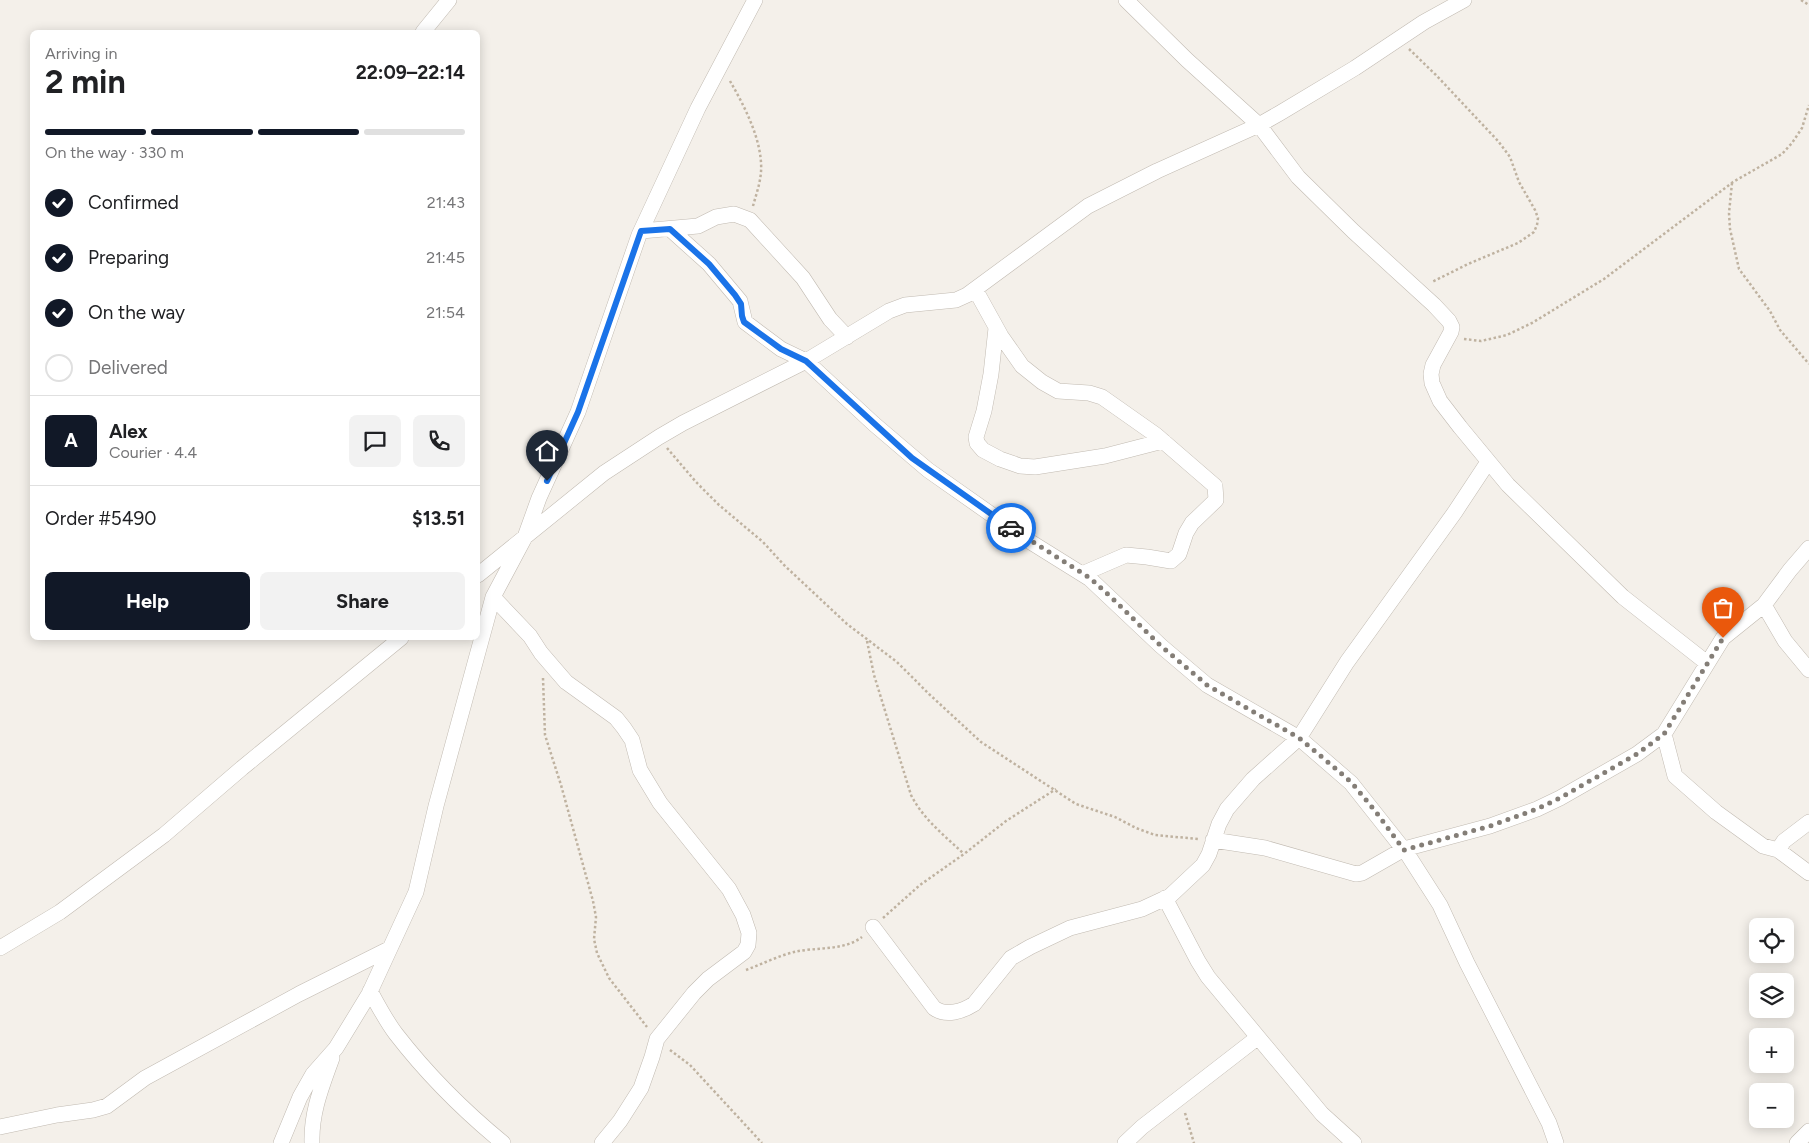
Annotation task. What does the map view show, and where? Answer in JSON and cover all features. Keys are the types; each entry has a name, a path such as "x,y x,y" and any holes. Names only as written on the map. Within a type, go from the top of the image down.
{"street":[{"path":"425,30 449,0"},
{"path":"281,1143 300,1097 313,1074 336,1048 370,991 416,892 436,806 493,597 525,538 539,498 578,412 641,231 698,108 755,0"},
{"path":"1126,0 1187,60 1260,125 1298,177 1353,231 1434,305 1449,322 1452,327 1449,338 1433,365 1432,383 1440,401 1508,485 1623,597 1707,663"},
{"path":"480,574 604,473 658,437 806,361 890,311 905,305 956,300 975,289 1088,206 1157,171 1260,125 1347,73 1424,22 1464,0"},
{"path":"641,231 698,226 716,217 734,214 750,220 802,278 830,319 847,337"},
{"path":"670,229 709,264 735,295 741,304 744,322 781,349 806,361 912,458 1029,541 1082,574 1112,598 1161,646 1207,685 1299,738 1352,783 1404,850 1440,906 1549,1123 1556,1143"},
{"path":"975,289 996,328 1022,366 1042,382 1058,391 1089,393 1102,397 1163,441 1212,482 1217,490 1216,500 1192,523 1179,554 1171,562 1147,556 1126,555 1082,574"},
{"path":"996,328 991,374 984,411 976,437 977,443 983,450 1000,459 1020,466 1035,467 1105,456 1163,441"},
{"path":"873,927 934,1008 942,1012 950,1012 974,1004 1011,958 1030,947 1070,928 1142,909 1170,896 1203,865 1227,809 1253,779 1299,738 1347,662 1455,512 1488,462"},
{"path":"1214,840 1266,848 1356,874 1404,850 1490,826 1537,809 1560,798 1637,754 1664,734 1723,638 1764,604 1809,548"},
{"path":"493,597 530,636 541,653 566,682 616,718 624,728 632,740 640,770 660,803 729,889 743,915 749,933 748,945 744,952 708,979 694,993 657,1039 642,1088 620,1121 602,1143"},
{"path":"1764,604 1785,641 1809,670"},
{"path":"0,948 60,912 164,836 242,768 399,640"},
{"path":"1664,734 1676,776 1716,812 1763,846 1778,850 1809,873"},
{"path":"1778,850 1784,841 1809,822"},
{"path":"1165,898 1198,961 1208,976 1257,1038 1322,1114 1354,1143"},
{"path":"0,1127 57,1114 93,1110 107,1106 145,1078 299,994 389,949"},
{"path":"370,991 395,1032 424,1066 483,1127 503,1143"},
{"path":"1125,1143 1257,1038"},
{"path":"312,1143 315,1108 336,1048"},
{"path":"1797,1143 1809,1131"}],"path":[{"path":"1801,0 1809,5"},
{"path":"1399,39 1498,141 1510,157 1519,182 1538,218 1534,232 1518,243 1468,264 1417,289"},
{"path":"720,65 752,125 758,146 761,171 750,220"},
{"path":"1449,338 1481,342 1507,335 1532,323 1604,279 1732,182 1782,154 1802,128 1809,105"},
{"path":"1732,182 1729,221 1739,269 1770,311 1780,330 1809,364"},
{"path":"658,437 696,482 719,505 763,542 847,624 897,662 981,742 1056,789 1076,804 1115,817 1155,835 1214,840"},
{"path":"867,639 874,675 911,795 918,808 926,817 964,854"},
{"path":"541,653 546,735 596,917 594,939 597,954 609,978 657,1039 690,1066 762,1143"},
{"path":"740,973 792,952 845,945 856,941 920,885 1006,821 1056,789"},
{"path":"1181,1097 1194,1143"}],"way so far":[{"path":"1011,528 1090,578 1161,646 1207,685 1299,738 1352,783 1404,850 1490,826 1537,809 1637,754 1664,734 1673,722 1723,638"}],"route":[{"path":"547,481 578,412 641,231 670,229 709,264 740,301 744,322 781,349 806,361 912,458 1011,528"}]}
